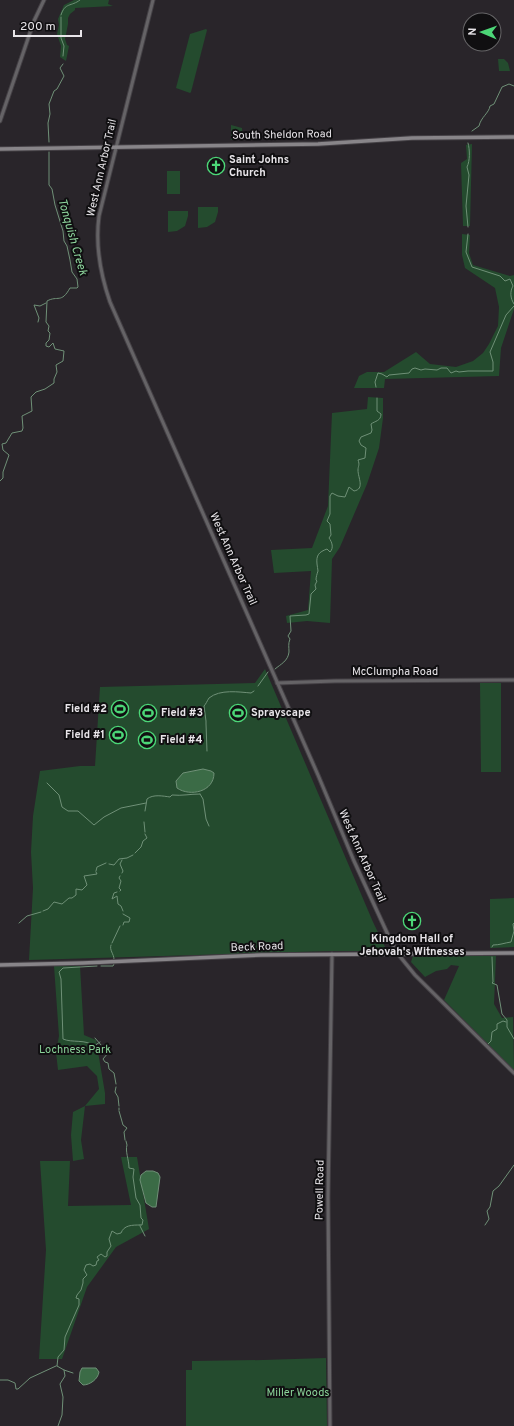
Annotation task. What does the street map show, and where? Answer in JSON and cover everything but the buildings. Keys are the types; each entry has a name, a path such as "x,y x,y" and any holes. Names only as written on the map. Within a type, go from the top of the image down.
{"main road":[{"name":"South Sheldon Road","path":"0,148 318,144 412,138 514,137"},
{"name":"Beck Road","path":"0,965 91,963 260,955 514,953"}],"street":[{"path":"0,121 34,21 44,0"},
{"name":"West Ann Arbor Trail","path":"153,0 100,208 98,226 98,254 103,283 357,868 389,937 398,954 411,970 514,1073"},
{"name":"McClumpha Road","path":"277,682 514,680"},
{"name":"Powell Road","path":"330,1426 328,1197 332,954"}],"green space":[{"path":"74,0 109,0 108,4 113,6 75,8 68,18 65,39 67,45 69,46 66,61 60,57 61,46 57,34 59,25 58,19 64,5"},
{"path":"206,29 207,30 191,92 190,93 176,88 190,34"},
{"path":"498,59 504,59 508,63 510,71 499,71"},
{"path":"231,125 242,128 243,139 231,140"},
{"path":"472,144 470,226 463,226 461,163 467,159 466,145"},
{"path":"167,171 180,171 180,194 167,194"},
{"path":"198,207 218,207 215,222 207,227 198,228"},
{"path":"168,211 188,211 185,226 177,231 168,232"},
{"path":"462,234 470,235 469,253 473,265 510,276 514,275 514,309 501,348 499,376 385,379 384,388 354,388 359,376 367,372 384,372 416,352 430,364 456,367 473,361 483,353 498,326 499,307 495,288 465,268 462,255"},
{"path":"368,397 383,398 383,418 379,448 367,484 340,547 332,559 330,623 307,621 287,623 286,616 308,610 311,571 274,573 271,550 312,548 328,506 332,413 367,409"},
{"path":"265,669 373,922 387,951 330,951 29,960 33,888 31,852 33,816 40,771 80,766 95,766 100,687 255,683"},
{"path":"480,683 501,683 501,772 481,772"},
{"path":"514,898 514,947 490,948 490,899"},
{"path":"413,956 496,956 494,1004 502,1018 513,1017 514,1070 444,1000 459,966 451,965 447,969 436,971 425,977 411,962"},
{"name":"Lochness Park","path":"54,966 80,966 84,1035 96,1040 105,1093 105,1104 85,1106 99,1089 97,1076 87,1066 58,1070 56,1052 59,1036"},
{"path":"85,1106 81,1140 84,1159 73,1161 71,1135 73,1112"},
{"path":"121,1157 137,1157 149,1229 116,1247 87,1287 62,1359 39,1359 46,1250 40,1161 70,1161 68,1206 131,1205"},
{"name":"Miller Woods","path":"326,1358 327,1426 186,1426 186,1370 192,1370 192,1361"}],"shaded area":[{"path":"203,769 214,773 210,785 206,788 200,791 188,792 177,788 176,781 183,773"},
{"path":"146,1171 158,1173 160,1177 156,1207 152,1207 146,1203 140,1180 141,1175"},
{"path":"82,1368 96,1368 99,1372 97,1377 88,1384 83,1385 79,1381"}],"waterway":[{"name":"Tonquish Creek","path":"61,15 66,6 80,0"},
{"name":"Tonquish Creek","path":"61,17 61,38 64,46 63,56"},
{"name":"Tonquish Creek","path":"49,142 49,104 54,91 57,89 64,76 60,68 63,64"},
{"path":"472,131 479,126 490,106 494,104 502,87 509,84 514,86"},
{"path":"468,143 469,162 467,167 469,175 466,206 468,227"},
{"name":"Tonquish Creek","path":"0,481 3,478 3,472 9,455 3,450 2,444 6,443 12,433 22,431 22,416 32,411 31,397 36,392 45,389 54,383 57,372 56,365 63,361 64,351 55,349 53,343 49,347 46,346 50,333 48,331 49,326 46,322 47,301 62,298 70,288 78,287 77,279 72,272 67,246 64,241 63,231 52,189 49,185 49,152"},
{"path":"468,234 466,252 472,267 500,276 505,281 510,279 513,286 511,295 514,304"},
{"path":"38,322 39,318 34,305 40,306 46,303"},
{"path":"376,387 375,382 378,373 387,377 389,375 409,373 415,368 421,370 437,370 447,368 451,373 456,371 493,371 493,362 490,352 506,315 514,306"},
{"path":"275,669 284,662 289,652 290,639 288,636 291,631 290,616 309,614 311,594 316,589 315,585 317,581 318,556 324,550 327,549 330,552 332,549 332,543 329,538 331,535 330,524 327,521 330,514 330,496 332,493 345,497 349,487 354,491 360,486 358,460 365,458 366,448 361,445 359,441 361,437 371,433 371,424 380,418 381,414 377,411 377,398"},
{"path":"258,686 268,672"},
{"path":"207,751 204,706 209,698 213,695 224,692 251,693 254,691"},
{"path":"47,783 59,795 62,807 68,811 78,811 94,825 104,817 121,808 146,803"},
{"path":"200,794 203,799 206,819 209,826"},
{"path":"145,811 147,799 152,796 170,797 172,795 200,794"},
{"path":"144,822 145,832"},
{"path":"135,853 141,847 143,841 147,838 145,834"},
{"path":"109,864 114,865 119,859 127,858 133,855"},
{"path":"122,860 120,864 123,871 122,873"},
{"path":"96,871 97,867 106,863"},
{"path":"43,911 48,909 54,902 62,904 69,898 72,898 76,895 76,889 82,890 87,885 84,876 97,874 96,872"},
{"path":"120,876 120,891"},
{"path":"117,892 114,893 112,899 117,896 118,904 121,906 123,911"},
{"path":"19,923 27,916 41,912"},
{"path":"123,914 130,918 129,922 124,922 123,925"},
{"path":"492,947 493,945 511,942 514,931 514,923"},
{"path":"112,943 120,926"},
{"path":"111,945 114,959"},
{"path":"492,957 492,983 497,985 502,1014 507,1020 507,1027 514,1039"},
{"path":"101,966 113,966 114,964"},
{"path":"97,966 63,968 59,972 61,979 63,1039 83,1042 94,1046 100,1042"},
{"path":"488,1044 491,1041 492,1032 497,1029 497,1024 503,1021 506,1022"},
{"path":"95,1038 108,1053 103,1059 108,1063 109,1069 114,1073 116,1084"},
{"path":"116,1087 115,1092 118,1097 119,1106"},
{"path":"119,1111 123,1125 127,1128 124,1132 125,1140"},
{"path":"126,1141 129,1168 134,1169 133,1177 136,1198 140,1205 141,1218 143,1220 142,1225 140,1225"},
{"path":"485,1225 489,1219 487,1211 490,1207 493,1191 499,1186 514,1165"},
{"path":"57,1366 58,1357 64,1350 65,1337 79,1305 79,1299 76,1298 81,1290 83,1279 87,1275 84,1270 86,1265 96,1265 97,1261 99,1260 97,1257 101,1254 105,1257 107,1256 107,1252 111,1246 109,1239 112,1231 117,1234 121,1233 124,1228 129,1226 140,1225"},
{"path":"140,1226 145,1236"},
{"path":"0,1380 8,1380 15,1383 16,1389 18,1389 30,1378 56,1366"},
{"path":"57,1366 73,1373"},
{"path":"58,1426 62,1415 63,1397 60,1384 65,1376 64,1370"}],"place":[{"name":"Saint Johns Church","path":"216,166"},
{"name":"Field #2","path":"120,709"},
{"name":"Field #3","path":"148,713"},
{"name":"Sprayscape","path":"238,713"},
{"name":"Field #1","path":"118,735"},
{"name":"Field #4","path":"147,740"},
{"name":"Kingdom Hall of Jehovah's Witnesses","path":"412,921"}]}
